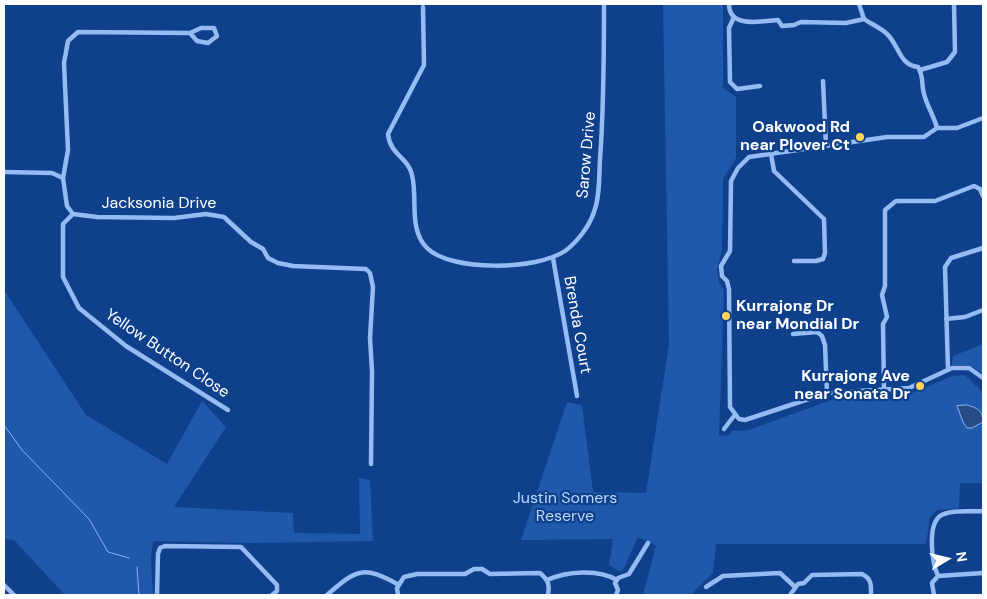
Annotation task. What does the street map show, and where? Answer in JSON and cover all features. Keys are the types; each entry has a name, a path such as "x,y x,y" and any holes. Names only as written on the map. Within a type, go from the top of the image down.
{"street":[{"name":"Sarow Drive","path":"423,7 424,65 388,134 389,144 405,161 412,174 416,230 422,242 436,256 463,263 524,264 553,258 571,246 587,226 594,212 598,196 604,110 604,4"},
{"path":"729,4 729,10 734,17 746,22 778,20 782,26 801,22 846,23 864,19"},
{"path":"859,4 864,19 888,35 903,60 910,66 918,67 924,76 924,95 933,113 937,128"},
{"path":"920,70 947,62 955,52 954,4"},
{"path":"734,17 729,28 730,82 737,89 760,86"},
{"path":"73,214 67,206 63,178 68,150 64,79 68,41 78,32 190,33 201,28 214,28 217,36 208,43 197,41 190,33"},
{"path":"823,81 826,146"},
{"path":"983,118 956,128 937,128 924,137 888,137 749,157 738,168 731,181 730,251 721,266 722,276 727,281 729,289 730,407 738,420 745,420 827,393 909,388 948,370 969,368 983,378"},
{"path":"771,154 774,171 824,220 825,253 823,259 816,261 794,261"},
{"path":"4,172 52,173 63,178"},
{"path":"884,391 883,324 887,317 882,295 885,286 885,210 896,201 935,201 974,186 982,188 983,196"},
{"name":"Yellow Button Close","path":"73,214 63,224 64,278 78,308 126,346 228,410"},
{"name":"Jacksonia Drive","path":"73,214 97,217 174,218 206,214 224,217 251,242 264,248 268,258 278,262 293,266 366,269 370,273 372,287 370,338 372,371 371,464"},
{"path":"948,370 944,267 951,258 983,248"},
{"name":"Brenda Court","path":"553,258 576,396"},
{"path":"946,319 965,317 983,310"},
{"path":"793,334 816,332 822,336 825,345 827,393"},
{"path":"724,429 734,416"},
{"path":"938,576 932,564 933,527 940,516 948,513 983,511"},
{"path":"617,580 629,574 648,543"},
{"path":"157,595 158,554 160,548 165,546 241,547 277,585 277,591 272,595"},
{"path":"398,595 397,588 404,577 417,574 465,574 474,569 482,569 490,574 540,574 547,580 550,587 548,595"},
{"path":"327,595 349,576 365,571 383,576 399,585"},
{"path":"547,580 562,573 606,574 617,580"},
{"path":"706,587 722,576 780,573 796,587"},
{"path":"934,595 932,583 938,576 983,573"},
{"path":"790,595 796,587 812,575 862,574 868,576 872,582 871,595"},
{"path":"616,595 617,580"},
{"path":"4,585 14,595"}],"green space":[{"name":"Justin Somers Reserve","path":"663,4 723,4 723,88 736,97 736,158 723,179 722,249 717,270 719,282 724,290 719,435 727,436 733,431 749,430 834,399 896,400 952,376 965,375 983,393 983,483 960,483 959,508 937,510 930,517 926,544 716,544 713,573 693,593 694,595 643,595 656,546 638,537 623,570 619,571 609,565 613,539 521,540 567,402 582,405 593,492 646,493 669,344"},
{"path":"4,290 86,415 167,464 202,401 226,427 174,507 293,513 294,533 360,534 359,478 370,480 373,541 251,543 153,541 151,560 153,595 65,595 14,540 4,539"},
{"path":"983,344 983,373 969,365 952,365 953,356"}],"shaded area":[{"path":"967,405 979,410 983,418 983,422 972,428 967,428 957,406"}],"waterway":[{"path":"4,425 22,450 89,519 108,552 129,558"},
{"path":"137,567 139,595"}],"place":[{"name":"Oakwood Rd near Plover Ct","path":"860,137"},
{"name":"Kurrajong Dr near Mondial Dr","path":"726,316"},
{"name":"Kurrajong Ave near Sonata Dr","path":"920,386"}]}
